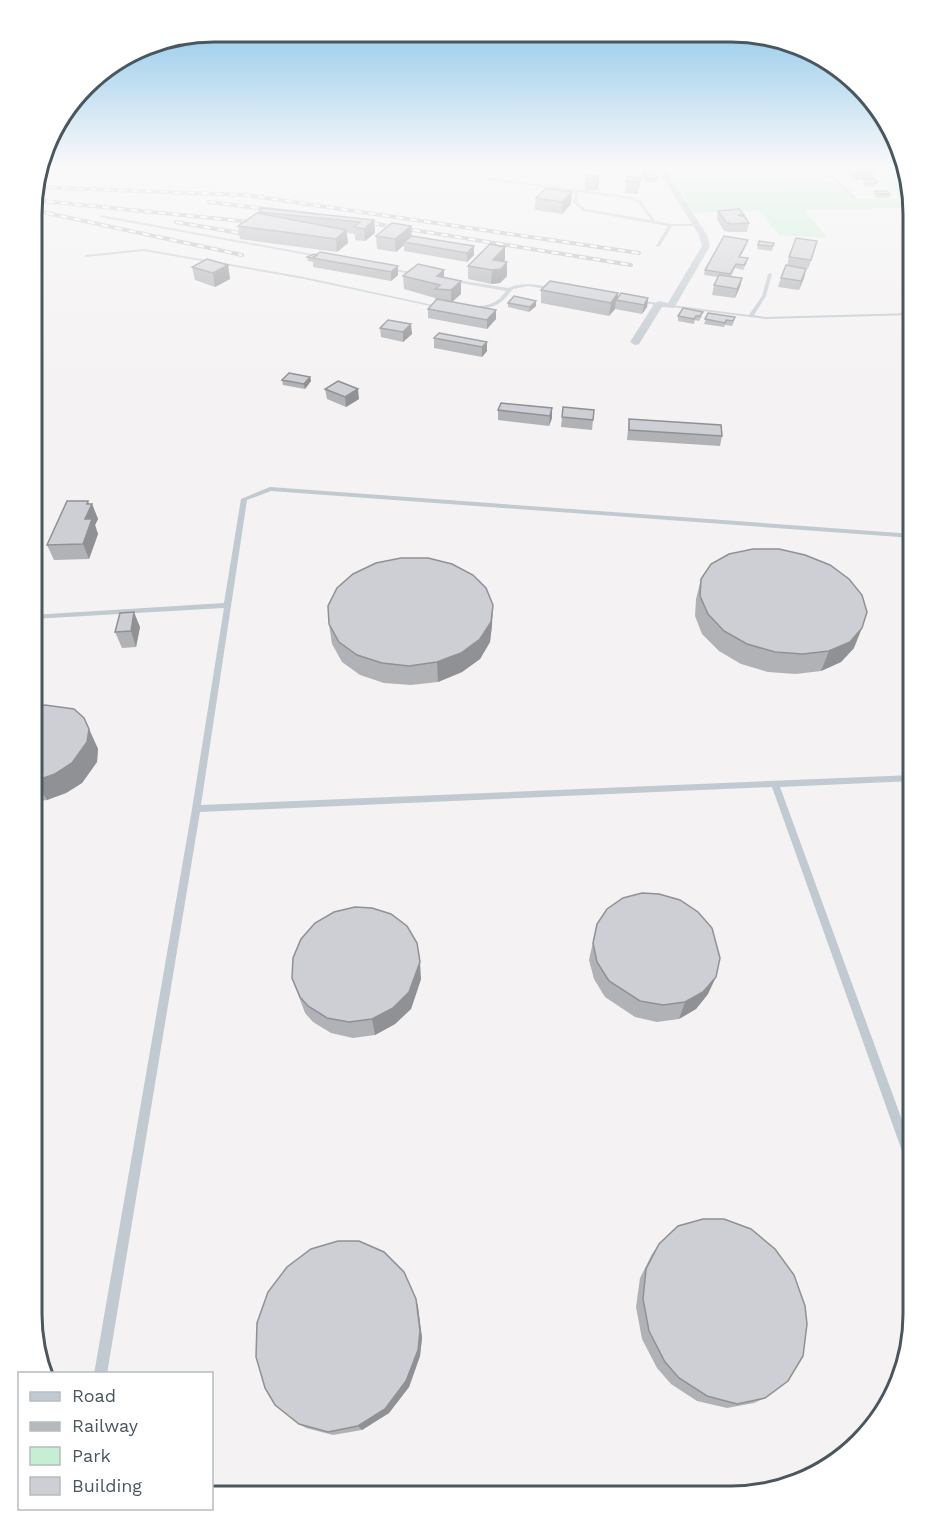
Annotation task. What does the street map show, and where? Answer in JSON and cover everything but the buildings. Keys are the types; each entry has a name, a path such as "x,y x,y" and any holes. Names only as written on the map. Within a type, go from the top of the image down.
{"street":[{"path":"635,342 659,304 670,306 706,246 704,236"}],"lane":[{"path":"212,236 325,257"},
{"path":"658,246 664,236"},
{"path":"86,256 144,250 304,278 444,308"},
{"path":"384,268 420,274"},
{"path":"750,317 764,296 770,274"},
{"path":"443,278 510,290 528,285 561,290"},
{"path":"463,309 486,307 501,301 510,290"},
{"path":"626,300 659,304"},
{"path":"670,306 750,317 903,314"},
{"path":"100,1372 196,809 244,499 270,489 903,536"},
{"path":"42,616 227,605"},
{"path":"196,809 903,778"},
{"path":"775,784 903,1137"}],"railway":[{"path":"155,236 242,255"},
{"path":"453,236 631,265"},
{"path":"526,236 639,253"}]}
